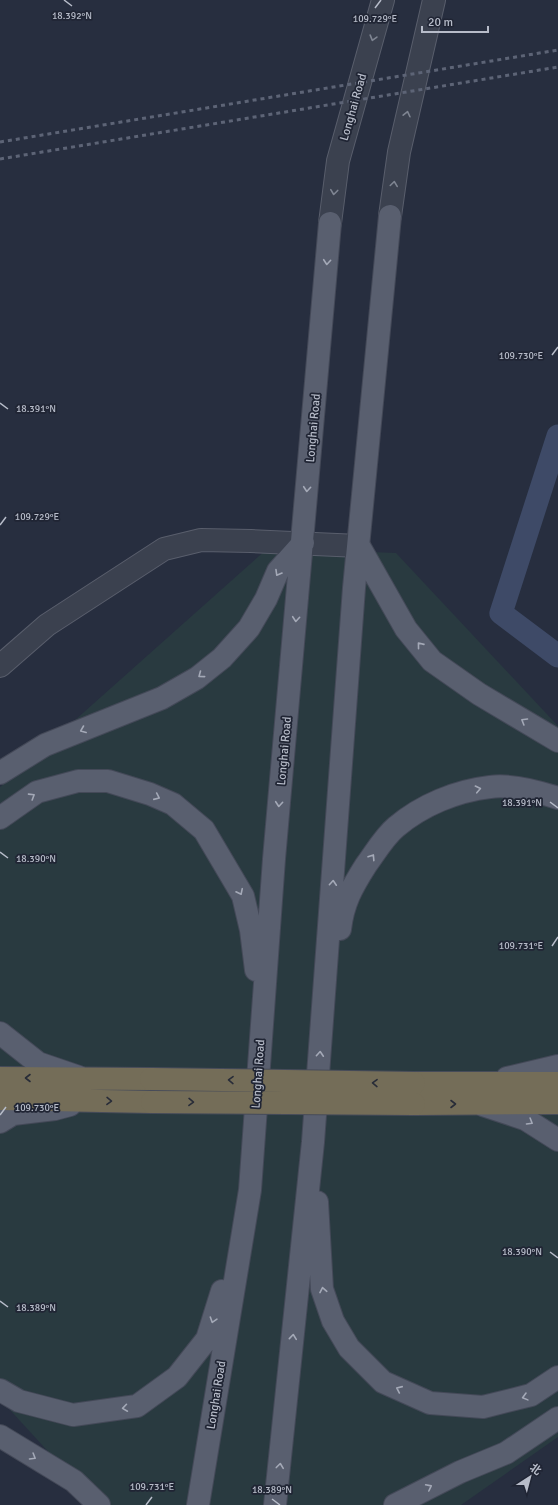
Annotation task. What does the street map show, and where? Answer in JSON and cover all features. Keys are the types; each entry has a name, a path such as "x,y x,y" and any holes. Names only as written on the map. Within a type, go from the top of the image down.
{"highway":[{"path":"0,1078 151,1079 414,1094 480,1104 558,1103"},
{"path":"0,1099 152,1102 414,1094 485,1083 558,1083"}],"main road":[{"path":"275,1505 313,1142 354,588 390,216"},
{"name":"Longhai Road","path":"198,1505 250,1190 274,859 330,223"},
{"path":"0,773 45,745 162,698 197,678 222,658 249,628 266,599 278,571 303,543"},
{"path":"359,546 406,629 432,661 479,694 558,740"},
{"path":"0,818 37,792 78,781 108,781 150,794 173,804 204,830 243,896 252,930 256,972 263,1009"},
{"path":"323,1012 336,964 342,910 359,877 376,851 395,828 423,807 464,792 491,786 518,788 541,792 558,798"},
{"path":"0,1033 38,1063 82,1078"},
{"path":"485,1083 558,1066"},
{"path":"0,1122 13,1114 55,1109 86,1100"},
{"path":"480,1104 525,1119 558,1140"},
{"path":"313,1142 322,1289 333,1321 349,1348 383,1382 430,1403 483,1407 531,1395 558,1377"},
{"path":"0,1390 19,1401 73,1415 137,1406 177,1377 207,1339 226,1280 237,1214 253,1145"},
{"path":"395,1505 460,1472 506,1453 558,1418"},
{"path":"0,1436 74,1481 99,1505"}],"street":[{"name":"Longhai Road","path":"330,223 338,161 383,0"},
{"path":"390,216 399,152 434,0"},
{"path":"0,666 47,625 164,549 200,540 359,546"}],"shaded area":[{"path":"268,548 396,553 558,726 558,1437 461,1505 97,1505 0,1399 0,787"}],"waterway":[{"path":"558,436 501,613 558,656"}],"railway":[{"path":"0,142 558,50"},
{"path":"0,159 558,67"}]}
